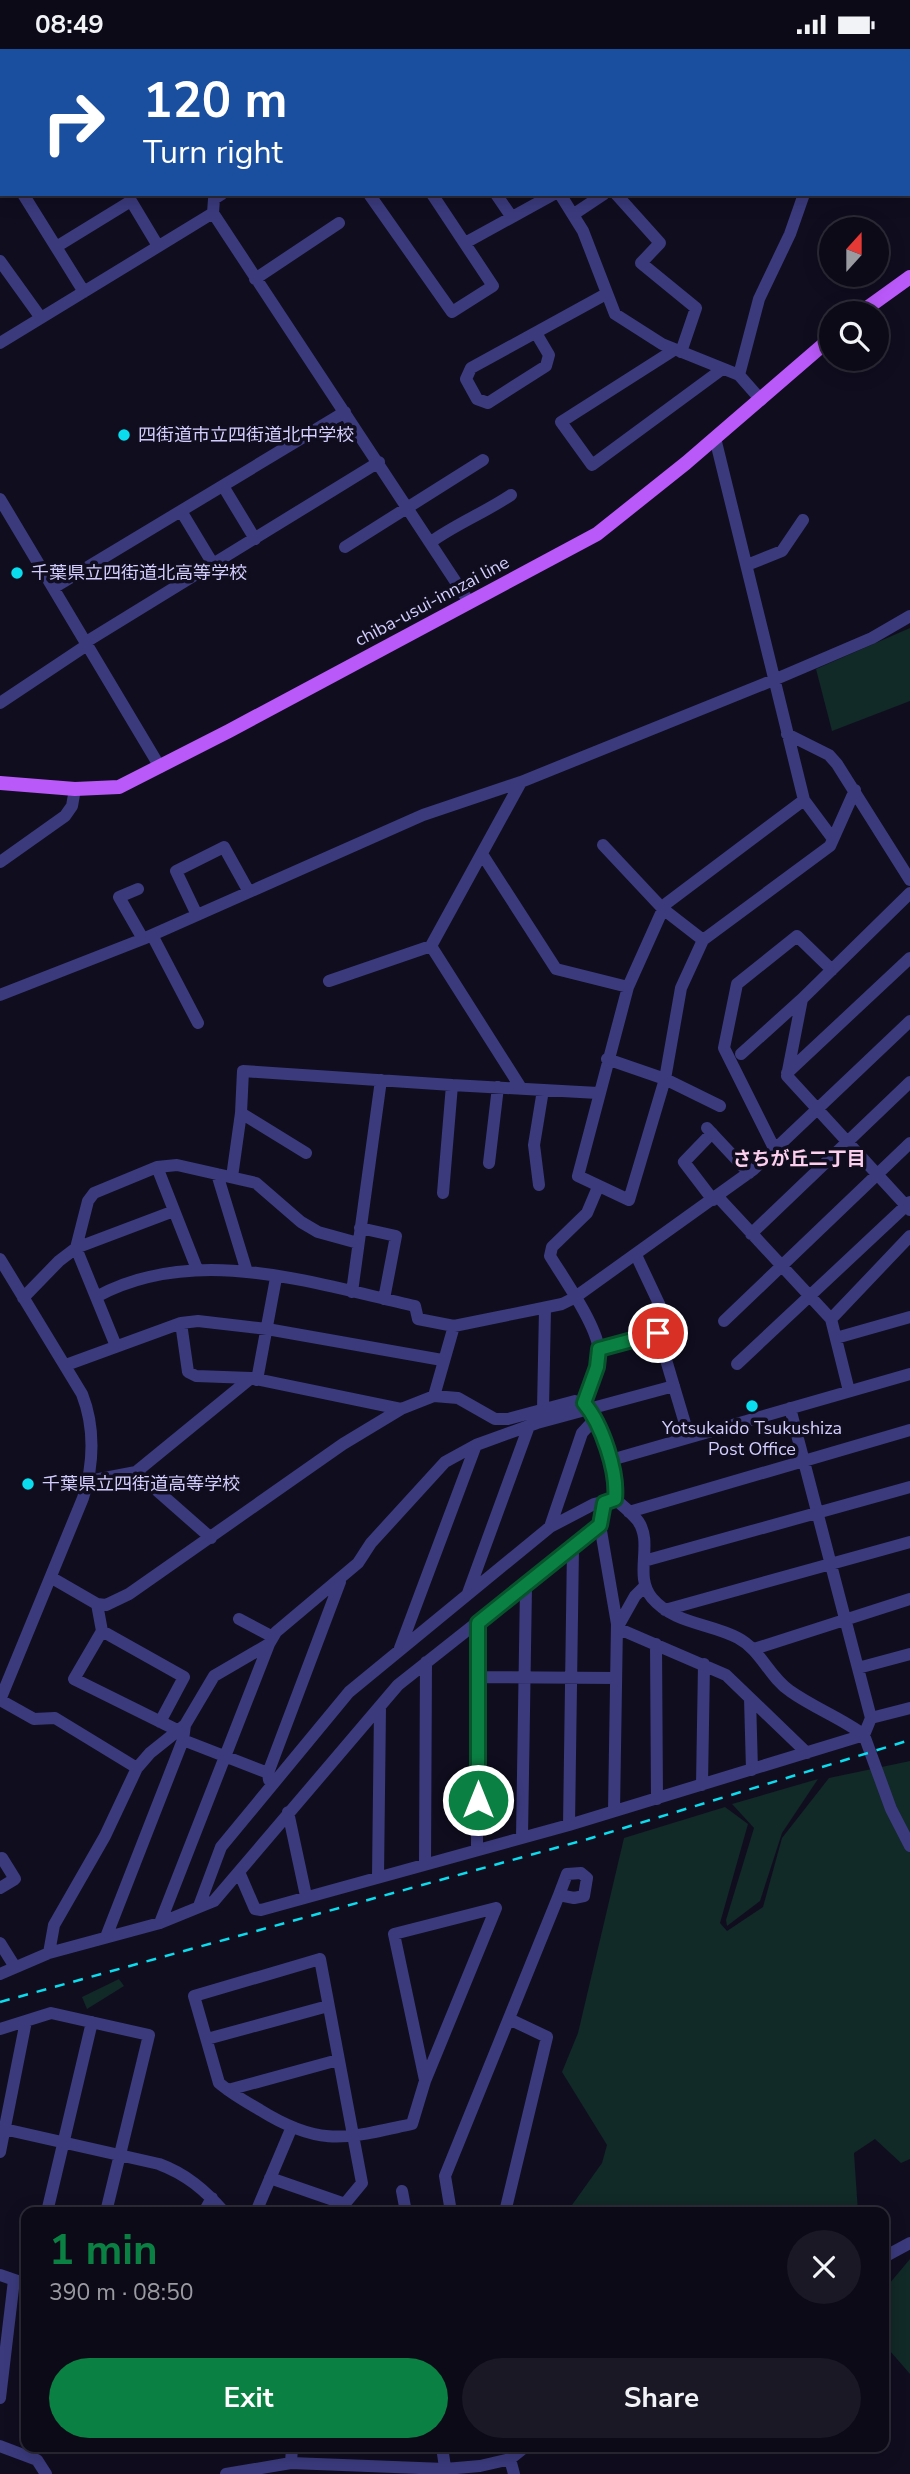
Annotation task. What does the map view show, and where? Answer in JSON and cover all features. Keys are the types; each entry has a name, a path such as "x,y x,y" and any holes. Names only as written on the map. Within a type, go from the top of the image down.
{"main road":[{"path":"877,301 910,277"},
{"name":"chiba-usui-innzai line","path":"0,783 75,789 119,787 160,767 597,534 761,400 819,349"}],"street":[{"path":"24,196 84,292"},
{"path":"219,196 214,199 213,213 409,507 469,602"},
{"path":"376,197 452,313 493,286 433,196"},
{"path":"497,196 511,216"},
{"path":"466,243 550,196"},
{"path":"562,196 575,214 615,314 678,351 739,375 761,400"},
{"path":"575,214 601,196"},
{"path":"618,196 660,243 641,263 696,308 678,351 561,422 592,465 721,370"},
{"path":"739,375 759,299 790,234 803,196"},
{"path":"56,247 122,199 131,201 158,246"},
{"path":"0,343 213,213"},
{"path":"255,279 340,223"},
{"path":"0,261 41,318"},
{"path":"536,333 549,355 546,366 488,403 477,399 466,379 471,368 606,294"},
{"path":"53,588 345,412"},
{"path":"715,438 804,800 833,839"},
{"path":"345,547 484,460"},
{"path":"0,703 87,644 379,462"},
{"path":"223,486 255,539"},
{"path":"431,542 456,524 473,520 511,495"},
{"path":"0,499 160,767"},
{"path":"181,511 213,564"},
{"path":"747,565 782,551 803,520"},
{"path":"0,995 148,937 423,815 522,782 776,679 872,638 910,616"},
{"path":"787,734 829,755 855,790 910,880"},
{"path":"329,981 431,946 522,782"},
{"path":"0,862 65,815 72,806 75,789"},
{"path":"804,800 667,903 663,909 628,987 597,1093 578,1176 629,1200 665,1079 681,988 703,940 830,846 855,790"},
{"path":"603,845 663,909 703,940"},
{"path":"197,915 176,871 224,847 249,892"},
{"path":"482,854 556,969 628,987"},
{"path":"138,889 119,897 148,937 198,1023"},
{"path":"741,1054 802,999 910,893"},
{"path":"774,1148 724,1048 734,993 737,984 797,936 832,970"},
{"path":"431,946 521,1088"},
{"path":"787,1073 910,958"},
{"path":"787,1073 802,999"},
{"path":"96,1297 135,1278 197,1269 247,1272 384,1299 415,1306 418,1319 454,1326 545,1309 574,1299 749,1173 910,1021"},
{"path":"607,1059 665,1079 720,1106"},
{"path":"232,1177 242,1113 243,1071 597,1093"},
{"path":"737,1364 807,1296 909,1206 787,1073"},
{"path":"352,1292 382,1080"},
{"path":"751,1234 910,1082"},
{"path":"443,1193 452,1085"},
{"path":"489,1163 498,1087"},
{"path":"539,1185 534,1145 544,1090"},
{"path":"242,1113 306,1153"},
{"path":"749,1173 709,1130 684,1162 831,1319 849,1391"},
{"path":"724,1321 910,1143"},
{"path":"117,1346 76,1248 88,1201 94,1193 157,1167 177,1165 256,1183 301,1222 318,1232 358,1243"},
{"path":"157,1167 197,1269"},
{"path":"217,1174 247,1272"},
{"path":"550,1527 590,1411 599,1349 581,1306 574,1299 550,1255 552,1247 587,1213 598,1187"},
{"path":"23,1298 59,1261 76,1248 174,1211"},
{"path":"360,1228 396,1236 384,1299"},
{"path":"831,1319 910,1236"},
{"path":"636,1255 661,1308"},
{"path":"0,1259 66,1365 90,1414 92,1437 89,1481 52,1578 0,1700 34,1719 55,1718 136,1768"},
{"path":"89,1481 136,1472 254,1379 267,1329 276,1277"},
{"path":"543,1409 545,1309"},
{"path":"836,1338 910,1317"},
{"path":"66,1365 181,1323 198,1321 267,1329 442,1360"},
{"path":"181,1323 188,1372 196,1376 254,1379 401,1409"},
{"path":"434,1396 442,1360 454,1326"},
{"path":"599,1349 658,1333 689,1437"},
{"path":"611,1460 910,1374"},
{"path":"106,1937 182,1732 214,1676 271,1640 342,1579 445,1462 476,1445 529,1426 674,1386"},
{"path":"52,1578 97,1604 106,1605 129,1594 343,1444 401,1409 434,1396 458,1398 495,1419 508,1419 575,1401 590,1411 611,1460 617,1482 600,1525 617,1628 614,1811"},
{"path":"239,1872 255,1909 569,1825 864,1735 871,1719 790,1408"},
{"path":"468,1594 529,1426"},
{"path":"629,1512 803,1459 910,1430"},
{"path":"399,1650 476,1445"},
{"path":"136,1472 211,1538"},
{"path":"643,1561 910,1487"},
{"path":"199,1906 221,1847 349,1692 550,1527 594,1504 609,1501 629,1512 639,1522 644,1535 645,1586 665,1610 695,1624 738,1637 754,1649 789,1691 864,1735 891,1809 910,1846"},
{"path":"0,1974 49,1953 160,1923 214,1902 398,1685 600,1525"},
{"path":"665,1610 910,1542"},
{"path":"569,1825 573,1547"},
{"path":"271,1787 268,1773 342,1579"},
{"path":"522,1837 526,1586"},
{"path":"617,1628 635,1596 645,1586"},
{"path":"754,1649 910,1598"},
{"path":"97,1604 102,1631 74,1679 182,1732 226,1757 268,1773"},
{"path":"239,1619 271,1640"},
{"path":"477,1849 478,1623"},
{"path":"617,1628 726,1675 807,1753"},
{"path":"102,1631 184,1677 160,1722"},
{"path":"160,1923 271,1640"},
{"path":"656,1644 657,1798"},
{"path":"858,1668 910,1654"},
{"path":"425,1864 426,1663"},
{"path":"702,1785 704,1664"},
{"path":"478,1677 616,1678"},
{"path":"750,1698 752,1770"},
{"path":"378,1877 380,1707"},
{"path":"871,1719 910,1708"},
{"path":"49,1953 54,1925 105,1836 136,1768 150,1753 182,1732"},
{"path":"288,1812 306,1896"},
{"path":"0,1859 15,1879 0,1888"},
{"path":"450,2207 445,2176 559,1895"},
{"path":"343,2207 362,2183 352,2137 320,1959 194,1996 219,2083 291,2129 318,2137 352,2137 412,2124 425,2081 496,1908 394,1934 425,2081"},
{"path":"0,1943 15,1967"},
{"path":"207,2039 328,2006"},
{"path":"0,2029 51,2013 149,2035 107,2207"},
{"path":"506,2207 547,2037 509,2019"},
{"path":"0,2151 26,2021"},
{"path":"48,2207 92,2022"},
{"path":"228,2090 338,2060"},
{"path":"3,2129 121,2155 180,2172 219,2207"},
{"path":"258,2207 291,2129"},
{"path":"270,2178 340,2207"},
{"path":"402,2191 405,2207"},
{"path":"207,2207 212,2199"},
{"path":"889,2254 910,2243"},
{"path":"0,2275 20,2282 0,2398"},
{"path":"0,2446 37,2460 46,2474"},
{"path":"292,2452 292,2463"},
{"path":"443,2452 446,2472"},
{"path":"226,2474 292,2463 446,2472 510,2459 519,2452"},
{"path":"510,2459 514,2474"}],"green space":[{"path":"910,628 910,701 832,731 816,669"},
{"path":"910,1761 910,2159 901,2163 875,2139 854,2153 858,2207 571,2207 602,2163 607,2145 562,2072 578,2033 624,1838 725,1807 748,1824 720,1923 727,1931 763,1907 782,1838 829,1778"},
{"path":"818,1779 782,1833 760,1901 727,1926 726,1920 754,1828 732,1804"},
{"path":"119,1979 124,1986 87,2009 82,1997"},
{"path":"910,2259 910,2374 889,2350 889,2284"}],"railway":[{"path":"0,2002 588,1839 910,1740"}],"place":[{"name":"四街道市立四街道北中学校","path":"124,435"},
{"name":"千葉県立四街道北高等学校","path":"17,573"},
{"name":"Yotsukaido Tsukushiza Post Office","path":"752,1406"},
{"name":"千葉県立四街道高等学校","path":"28,1484"}],"district":[{"name":"さちが丘二丁目","path":"799,1158"}],"route":[{"path":"478,1800 478,1623 600,1525 604,1503 615,1499 617,1482 590,1409 584,1403 597,1367 599,1349 658,1333"}]}
